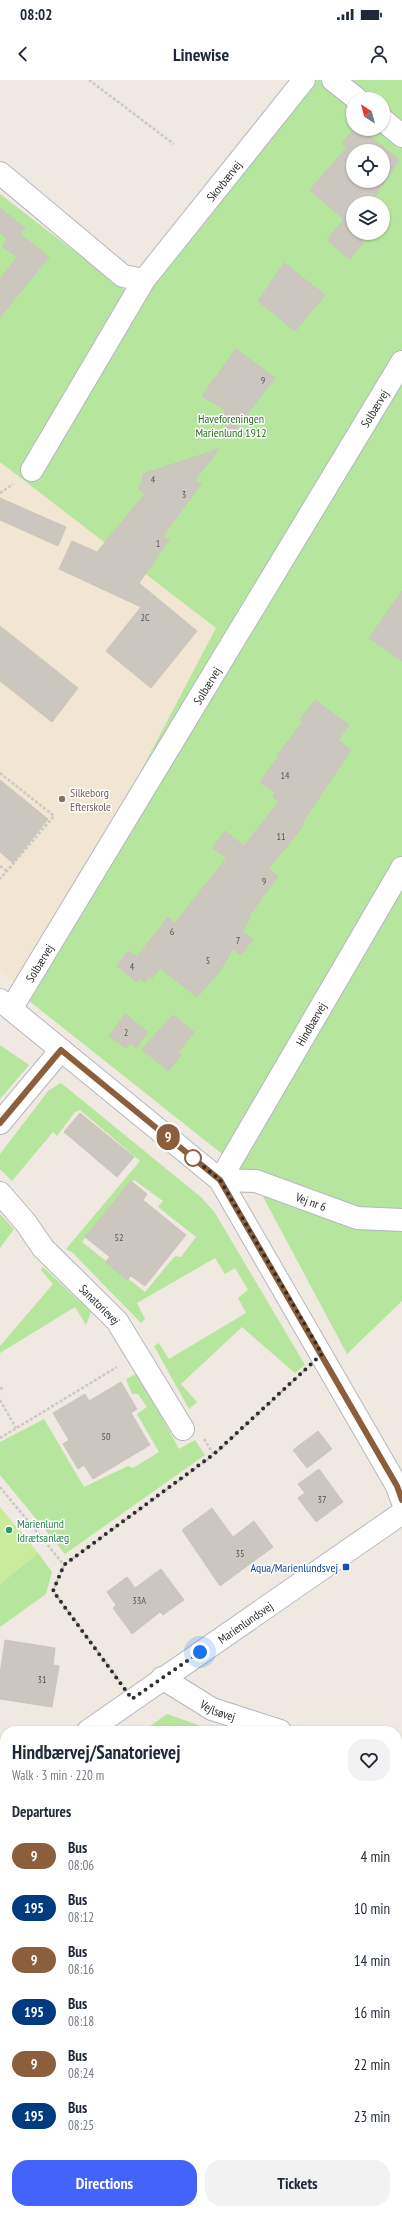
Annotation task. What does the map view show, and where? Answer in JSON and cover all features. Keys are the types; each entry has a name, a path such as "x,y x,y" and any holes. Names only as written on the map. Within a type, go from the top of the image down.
{"street":[{"name":"Skovbærvej","path":"32,470 144,280 177,236 304,80"},
{"path":"333,80 348,92"},
{"path":"390,126 402,136"},
{"path":"0,172 123,276 144,280"},
{"name":"Solbærvej","path":"6,1004 402,362"},
{"name":"Hindbærvej","path":"220,1180 402,868"},
{"path":"6,1004 220,1180 322,1354 397,1486 402,1500"},
{"path":"0,1123 61,1050"},
{"name":"Vej nr 6","path":"220,1180 256,1181 356,1218 402,1220"},
{"name":"Sanatorievej","path":"0,1194 26,1222 43,1248 117,1320 183,1429"},
{"name":"Marienlundsvej","path":"95,1726 402,1513"},
{"name":"Vejlsøvej","path":"162,1678 212,1709 265,1726"}],"path":[{"path":"89,80 174,144"},
{"path":"0,773 54,816 0,879"},
{"path":"0,866 7,871"},
{"path":"0,1438 138,1354"},
{"path":"132,1699 53,1591 64,1565 214,1454 322,1354"},
{"path":"0,1389 4,1387"},
{"path":"0,1400 16,1428"},
{"path":"203,1437 214,1454"},
{"path":"0,1487 64,1565"}],"shaded area":[{"name":"Silkeborg Efterskole","path":"0,451 225,627 16,983 0,971"}],"green space":[{"name":"Haveforeningen Marienlund 1912","path":"293,80 402,80 402,1301 347,1354 260,1191 231,1161 23,996 216,628 0,462 0,194 126,291"},
{"path":"0,1045 29,1065 0,1099"},
{"path":"61,1083 202,1198 215,1213 305,1365 295,1373 242,1327 181,1384 197,1402 189,1409 154,1346 159,1343 169,1359 246,1313 238,1298 248,1290 235,1268 225,1274 215,1258 137,1303 145,1319 141,1323 73,1253 66,1249 140,1161 80,1110 75,1112 57,1136 53,1132 12,1181 0,1169 0,1154 49,1090","holes":["134,1180 163,1201 158,1207 196,1237 181,1257 175,1256 145,1292 82,1242"]},
{"path":"0,1214 14,1229 0,1248"},
{"path":"43,1267 91,1312 86,1325 75,1307 0,1353 0,1346 53,1284 41,1270"},
{"path":"138,1373 179,1449 195,1440 205,1455 65,1554 0,1475 0,1442 44,1419 84,1487 128,1466 133,1468 159,1452 137,1414 147,1407 138,1394 132,1394 126,1379"},
{"name":"Marienlund Idrætsanlæg","path":"0,1507 38,1553 0,1584"},
{"path":"38,1553 52,1572 46,1594 0,1627 0,1584"},
{"path":"167,1714 201,1726 150,1726"}],"building":[{"path":"348,136 370,136 379,144 346,144 346,146 342,143"},
{"path":"346,148 346,188 380,188 375,196 346,196 346,240 362,240 364,242 350,259 327,240 344,219 310,190"},
{"path":"390,153 399,160 390,173"},
{"path":"0,208 25,228 20,234 49,257 0,317 0,279 17,257 2,246 8,239 0,233"},
{"path":"284,263 325,295 295,331 258,301"},
{"path":"236,349 275,378 234,431 219,421 226,411 202,396"},
{"path":"219,449 195,480 201,484 163,536 169,540 139,583 197,631 151,688 106,651 141,607 59,569 72,541 97,552 145,494 138,488 142,483 143,474"},
{"path":"0,498 66,527 58,546 0,520"},
{"path":"402,591 402,661 369,638"},
{"path":"0,626 78,688 52,722 0,681"},
{"path":"315,700 349,725 338,740 351,750 302,823 304,825 268,869 278,876 248,917 250,918 242,931 253,939 241,955 233,949 219,972 197,997 160,968 152,978 149,976 145,982 140,978 137,982 117,966 128,951 137,957 168,917 175,923 227,858 213,848 225,831 244,846 279,801 273,797 275,793 260,782 279,756 277,755 303,722 300,720"},
{"path":"0,780 48,819 13,863 0,852"},
{"path":"125,1014 148,1032 136,1048 130,1043 126,1048 109,1036"},
{"path":"173,1015 194,1032 178,1052 181,1055 168,1071 142,1049"},
{"path":"80,1113 134,1157 117,1177 64,1132"},
{"path":"131,1181 147,1194 143,1200 186,1235 145,1286 131,1276 127,1280 105,1262 110,1257 85,1237"},
{"path":"121,1382 137,1409 131,1413 150,1445 93,1479 84,1465 78,1469 63,1444 69,1440 53,1413 85,1394 89,1401"},
{"path":"318,1431 332,1449 307,1468 293,1450"},
{"path":"319,1469 343,1502 316,1522 298,1498 305,1493 298,1484"},
{"path":"212,1508 233,1537 254,1521 273,1547 220,1586 182,1530"},
{"path":"161,1569 184,1600 163,1615 160,1612 132,1634 113,1608 116,1605 107,1592 127,1577 135,1588"},
{"path":"5,1640 55,1648 53,1665 59,1666 52,1707 0,1699 0,1674"}],"bus line":[{"name":"9","path":"0,1123 61,1050 220,1180 258,1242 397,1486 402,1500"}],"place":[{"name":"Silkeborg Efterskole","path":"62,799"},
{"name":"Marienlund Idrætsanlæg","path":"9,1530"},
{"name":"Aqua/Marienlundsvej","path":"346,1567"}],"route":[{"path":"193,1158 220,1180 258,1242 322,1354 214,1454 64,1565 53,1591 132,1699 200,1652"}]}
